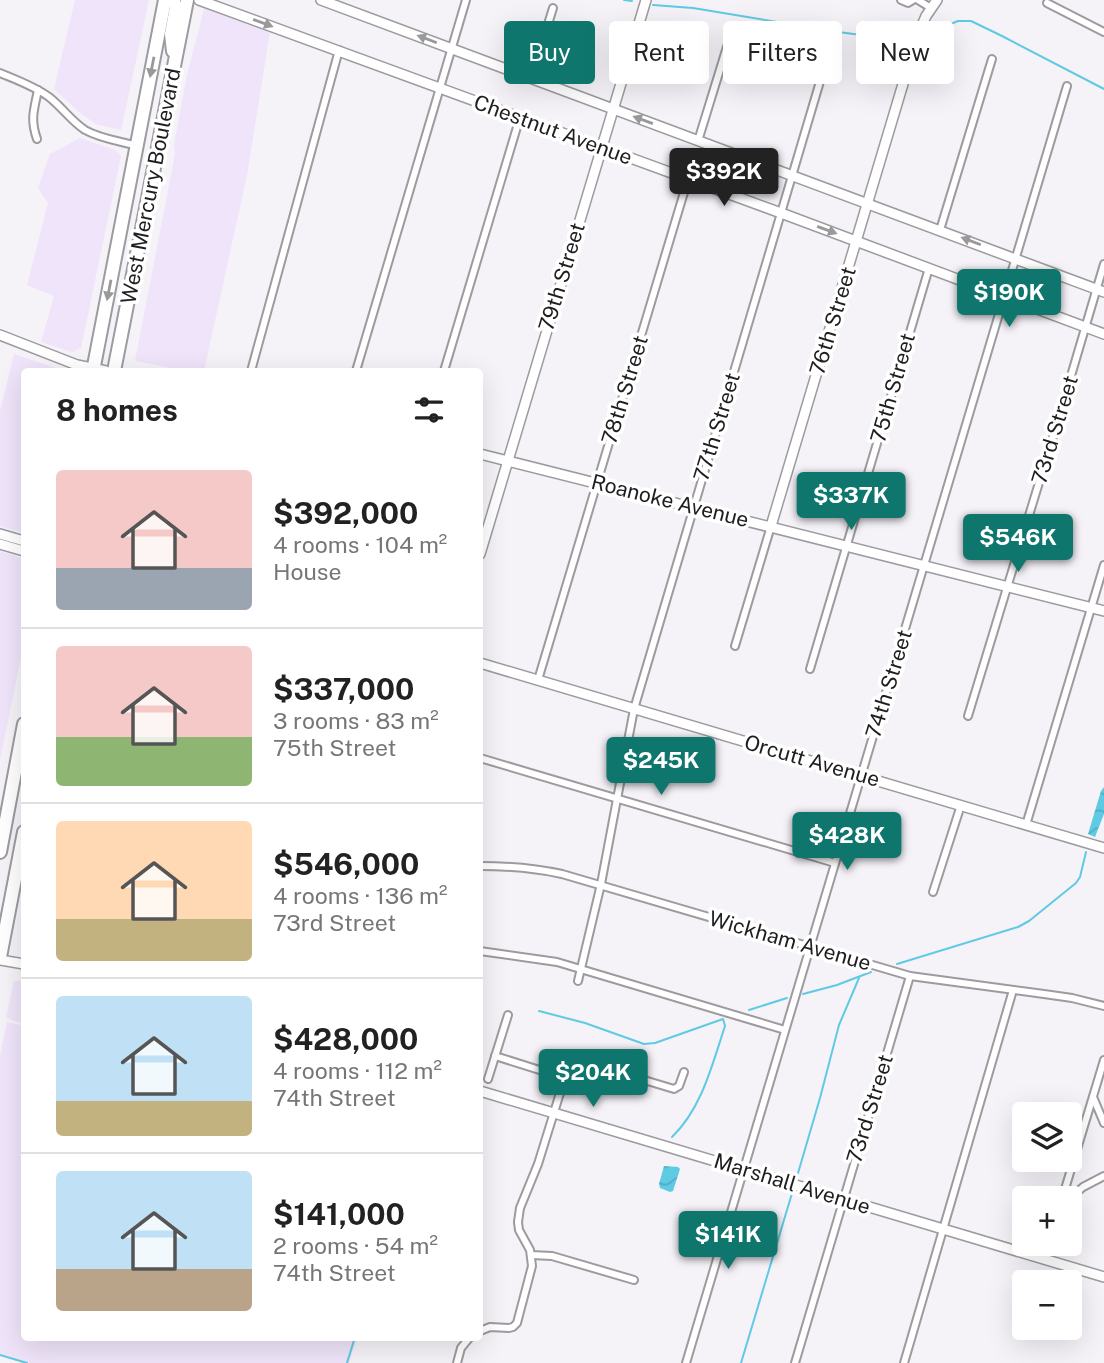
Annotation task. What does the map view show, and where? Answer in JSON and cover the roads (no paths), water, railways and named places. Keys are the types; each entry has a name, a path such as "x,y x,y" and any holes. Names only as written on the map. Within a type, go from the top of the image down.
{"highway":[{"path":"166,0 174,2 177,7 171,34 174,65"},
{"name":"West Mercury Boulevard","path":"98,368 137,146 166,0"},
{"name":"West Mercury Boulevard","path":"115,368 187,0"},
{"path":"0,852 21,755"},
{"path":"0,958 21,848"}],"street":[{"name":"Chestnut Avenue","path":"199,0 1104,334"},
{"name":"Chestnut Avenue","path":"321,0 504,69"},
{"path":"357,368 466,0"},
{"name":"79th Street","path":"483,544 646,0"},
{"path":"901,0 908,3 913,0"},
{"path":"918,0 934,4"},
{"name":"76th Street","path":"735,646 917,37 934,4"},
{"path":"1047,4 1104,32"},
{"path":"549,21 553,8"},
{"path":"252,368 339,50"},
{"path":"940,230 992,59"},
{"path":"698,141 723,60"},
{"path":"0,73 38,90 85,129 104,138 137,146"},
{"name":"Chestnut Avenue","path":"545,84 1100,290"},
{"name":"77th Street","path":"578,981 601,884 634,709 820,84"},
{"name":"74th Street","path":"686,1363 1068,86"},
{"path":"37,139 32,118 38,90"},
{"path":"445,368 520,117"},
{"name":"78th Street","path":"538,680 688,179"},
{"name":"73rd Street","path":"968,716 1086,327 1100,290 1104,264"},
{"name":"75th Street","path":"810,669 929,268"},
{"path":"0,335 91,368"},
{"name":"Roanoke Avenue","path":"483,455 1104,611"},
{"path":"0,534 21,540"},
{"path":"0,544 21,550"},
{"path":"1026,825 1104,565"},
{"name":"Orcutt Avenue","path":"483,664 1104,848"},
{"path":"483,759 835,863"},
{"path":"933,892 961,805"},
{"name":"Wickham Avenue","path":"483,866 536,869 601,884 910,976 1072,998 1104,1006"},
{"path":"483,951 557,962 786,1030"},
{"path":"0,958 21,963"},
{"name":"73rd Street","path":"795,1363 910,976"},
{"path":"904,1363 1013,990"},
{"path":"488,1079 508,1016"},
{"path":"495,1056 568,1079"},
{"path":"1066,1186 1104,1060"},
{"path":"483,1330 489,1327 509,1328 515,1325 532,1266 531,1255 521,1234 519,1217 560,1093 568,1079 597,1068 674,1089 679,1086 684,1072"},
{"name":"Marshall Avenue","path":"483,1092 1104,1277"},
{"path":"1093,1097 1104,1123"},
{"path":"1082,1188 1104,1176"},
{"path":"531,1255 552,1256 634,1280"},
{"path":"457,1363 461,1348 467,1341"}],"water":[{"path":"1104,787 1104,814 1095,837 1088,834"},
{"path":"664,1166 680,1169 673,1191 670,1192 660,1188 659,1184"}],"waterway":[{"path":"624,0 632,1"},
{"path":"653,5 693,8 856,34"},
{"path":"954,23 971,21 1104,89"},
{"path":"897,964 1018,927 1029,921 1076,883 1086,852"},
{"path":"803,994 871,972"},
{"path":"796,1180 839,1025 859,978"},
{"path":"749,1010 787,998"},
{"path":"539,1011 585,1023 644,1044 655,1043 723,1019 725,1026 699,1099 672,1137"},
{"path":"741,1363 793,1190"},
{"path":"347,1363 354,1341"},
{"path":"0,1355 27,1363"}]}
